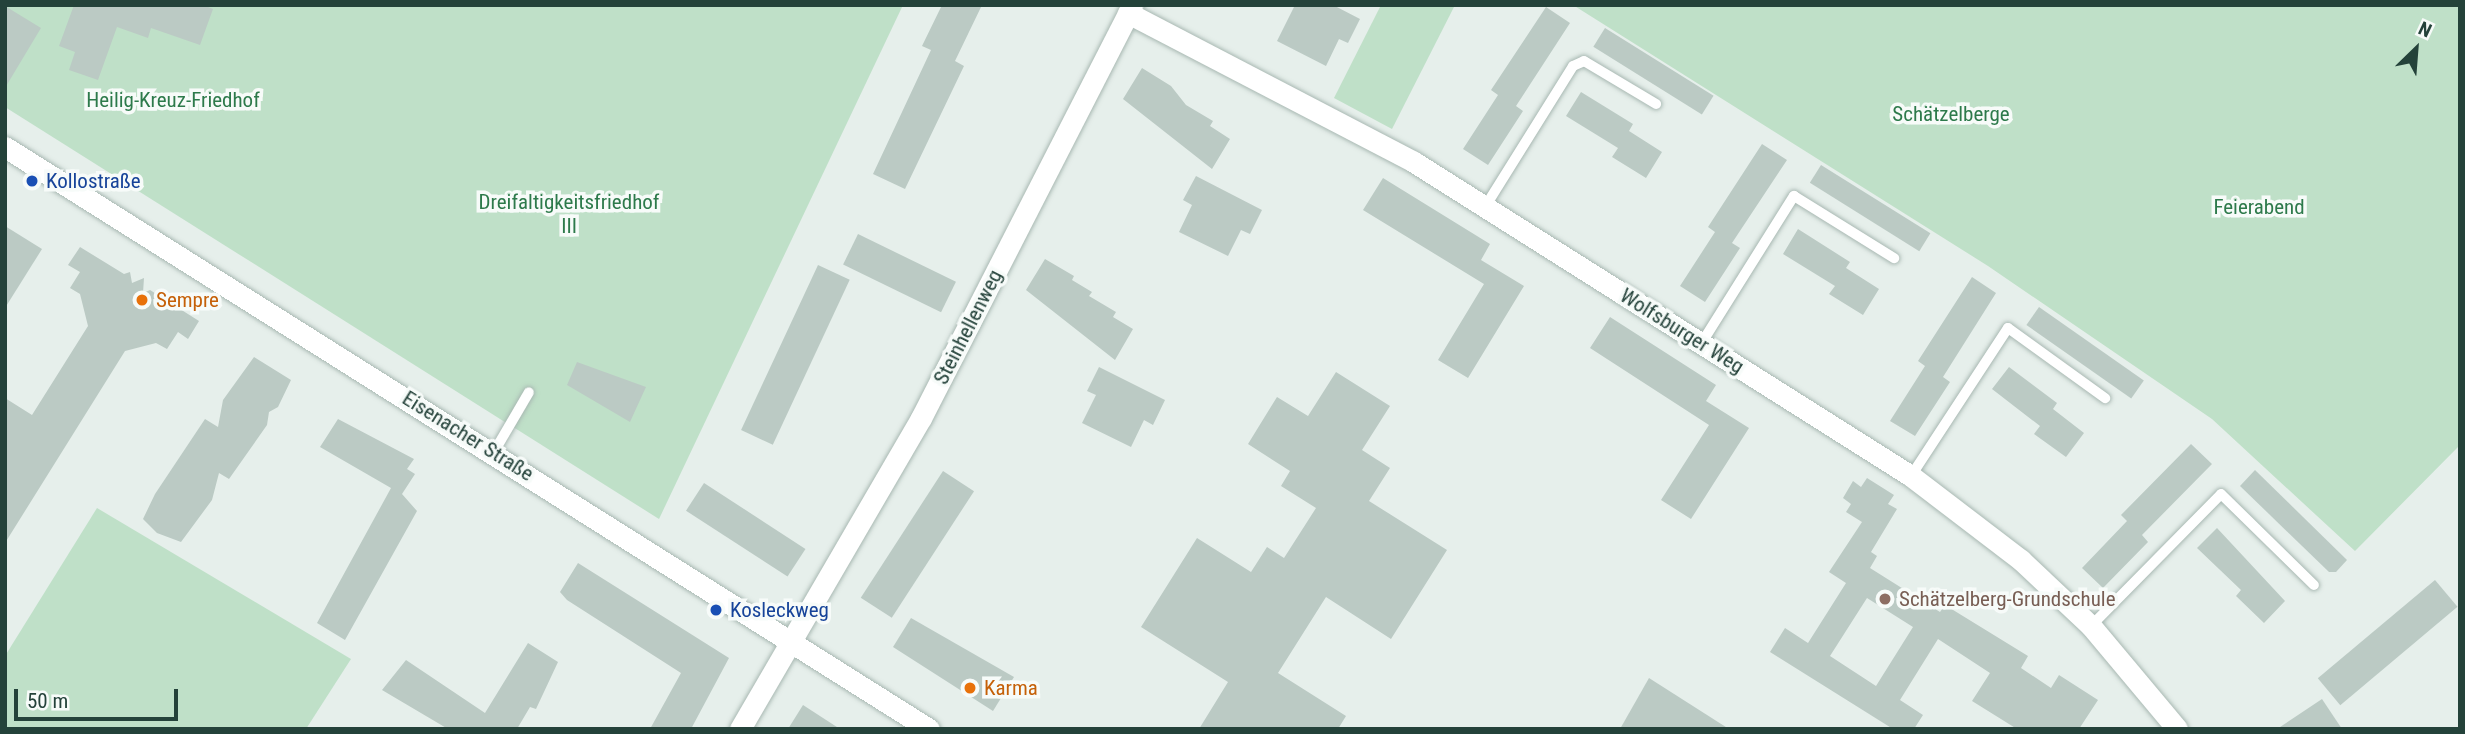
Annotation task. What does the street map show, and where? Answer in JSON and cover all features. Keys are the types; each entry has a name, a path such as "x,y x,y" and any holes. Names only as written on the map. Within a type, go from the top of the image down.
{"street":[{"name":"Wolfsburger Weg","path":"1130,9 1346,124 1485,207 1911,475 2021,560 2091,626 2177,729"},
{"name":"Steinhellenweg","path":"789,639 921,418 1130,9"},
{"name":"Eisenacher Straße","path":"5,147 494,452 929,729"},
{"path":"740,729 789,639"}],"lane":[{"path":"1485,207 1573,66 1584,61 1656,104"},
{"path":"1701,344 1794,196 1894,258"},
{"path":"1911,475 2008,328 2105,398"},
{"path":"494,452 529,391"},
{"path":"2091,626 2221,494 2315,585"}],"green space":[{"name":"Dreifaltigkeitsfriedhof III","path":"5,5 903,5 659,519 5,107"},
{"path":"1381,5 1455,5 1392,129 1334,98"},
{"name":"Feierabend","path":"1573,5 2460,5 2460,445 2355,551 2212,419 1988,266"},
{"path":"97,508 351,659 306,729 5,729 5,656"}],"building":[{"path":"74,5 203,5 213,9 200,45 151,28 148,38 117,27 98,80 69,70 75,52 59,46"},
{"path":"942,5 982,5 955,61 964,66 905,189 873,174 931,50 922,46"},
{"path":"1295,5 1333,5 1360,19 1348,43 1339,39 1326,66 1277,41"},
{"path":"5,6 41,28 5,88"},
{"path":"1546,7 1570,23 1516,106 1523,111 1488,165 1463,149 1498,95 1491,90"},
{"path":"1605,28 1714,96 1702,114 1593,47"},
{"path":"1142,68 1171,86 1186,105 1213,121 1210,126 1230,139 1212,169 1123,99"},
{"path":"1581,92 1633,124 1629,131 1662,152 1646,178 1612,157 1618,148 1566,116"},
{"path":"1762,144 1787,160 1732,243 1740,248 1705,302 1680,286 1715,232 1708,227"},
{"path":"1821,165 1930,233 1919,251 1810,183"},
{"path":"1196,176 1262,210 1250,234 1241,230 1228,256 1179,232 1192,205 1183,200"},
{"path":"1383,178 1490,244 1481,260 1524,286 1468,378 1438,360 1484,284 1363,210"},
{"path":"5,226 42,249 5,308"},
{"path":"1798,229 1850,262 1846,268 1879,289 1863,315 1829,294 1835,286 1783,254"},
{"path":"858,234 956,282 941,312 843,265"},
{"path":"80,247 124,274 130,272 132,283 144,278 143,293 150,290 199,321 188,339 178,332 167,349 156,343 125,351 5,543 5,398 32,415 88,326 80,294 70,288 80,272 68,265"},
{"path":"1045,259 1074,276 1072,280 1092,292 1089,296 1116,312 1113,317 1133,329 1115,360 1026,290"},
{"path":"818,265 850,280 773,445 741,430"},
{"path":"1972,277 1996,293 1943,377 1950,382 1915,436 1890,421 1925,366 1918,361"},
{"path":"2039,307 2144,380 2131,398 2026,325"},
{"path":"1610,317 1716,385 1706,401 1749,428 1691,519 1661,500 1709,425 1590,348"},
{"path":"254,357 291,380 278,407 269,412 267,425 229,479 219,473 212,500 181,542 157,533 143,519 155,494 205,419 218,427 223,400"},
{"path":"577,362 646,387 630,422 567,385"},
{"path":"1099,367 1165,400 1153,425 1144,420 1131,447 1082,423 1096,395 1087,391"},
{"path":"2009,367 2057,403 2053,409 2084,433 2066,457 2034,434 2040,426 1992,389"},
{"path":"1336,372 1390,406 1362,450 1390,468 1369,501 1447,550 1391,639 1326,597 1278,673 1346,716 1338,729 1199,729 1228,682 1141,627 1197,538 1251,572 1267,547 1284,558 1316,508 1281,486 1290,471 1248,444 1277,397 1308,416"},
{"path":"338,419 414,459 407,469 415,474 402,494 417,511 345,640 317,623 391,488 320,447"},
{"path":"2191,444 2212,464 2142,535 2148,542 2103,588 2082,568 2127,521 2121,515"},
{"path":"2255,470 2347,560 2336,572 2329,572 2240,486"},
{"path":"943,471 974,491 892,618 861,598"},
{"path":"1867,478 1894,495 1888,504 1897,509 1871,552 1877,556 1870,568 1940,612 1945,605 2028,656 2021,668 2051,688 2059,675 2098,700 2079,729 2017,729 1972,701 1990,673 1938,639 1900,700 1923,715 1914,729 1893,729 1770,652 1785,628 1808,643 1846,583 1829,572 1862,522 1846,512 1851,504 1843,498 1853,481 1861,487","holes":["1867,598 1913,627 1876,686 1830,656"]},
{"path":"704,483 805,549 788,577 686,511"},
{"path":"2217,528 2285,601 2264,623 2236,596 2241,590 2197,548"},
{"path":"578,563 729,658 691,729 650,729 681,673 567,600 560,592"},
{"path":"2435,580 2457,607 2340,705 2318,678"},
{"path":"911,618 1014,677 993,711 893,647"},
{"path":"528,643 558,662 536,709 530,707 517,729 448,729 382,690 406,660 485,713"},
{"path":"1649,678 1729,729 1620,729"},
{"path":"2322,699 2342,729 2277,729"},
{"path":"803,705 840,729 788,729"}],"place":[{"name":"Kollostraße","path":"32,181"},
{"name":"Sempre","path":"142,300"},
{"name":"Schätzelberg-Grundschule","path":"1885,599"},
{"name":"Kosleckweg","path":"716,610"},
{"name":"Karma","path":"970,688"}],"park label":[{"name":"Heilig-Kreuz-Friedhof","path":"173,100"},
{"name":"Schätzelberge","path":"1951,114"}]}
